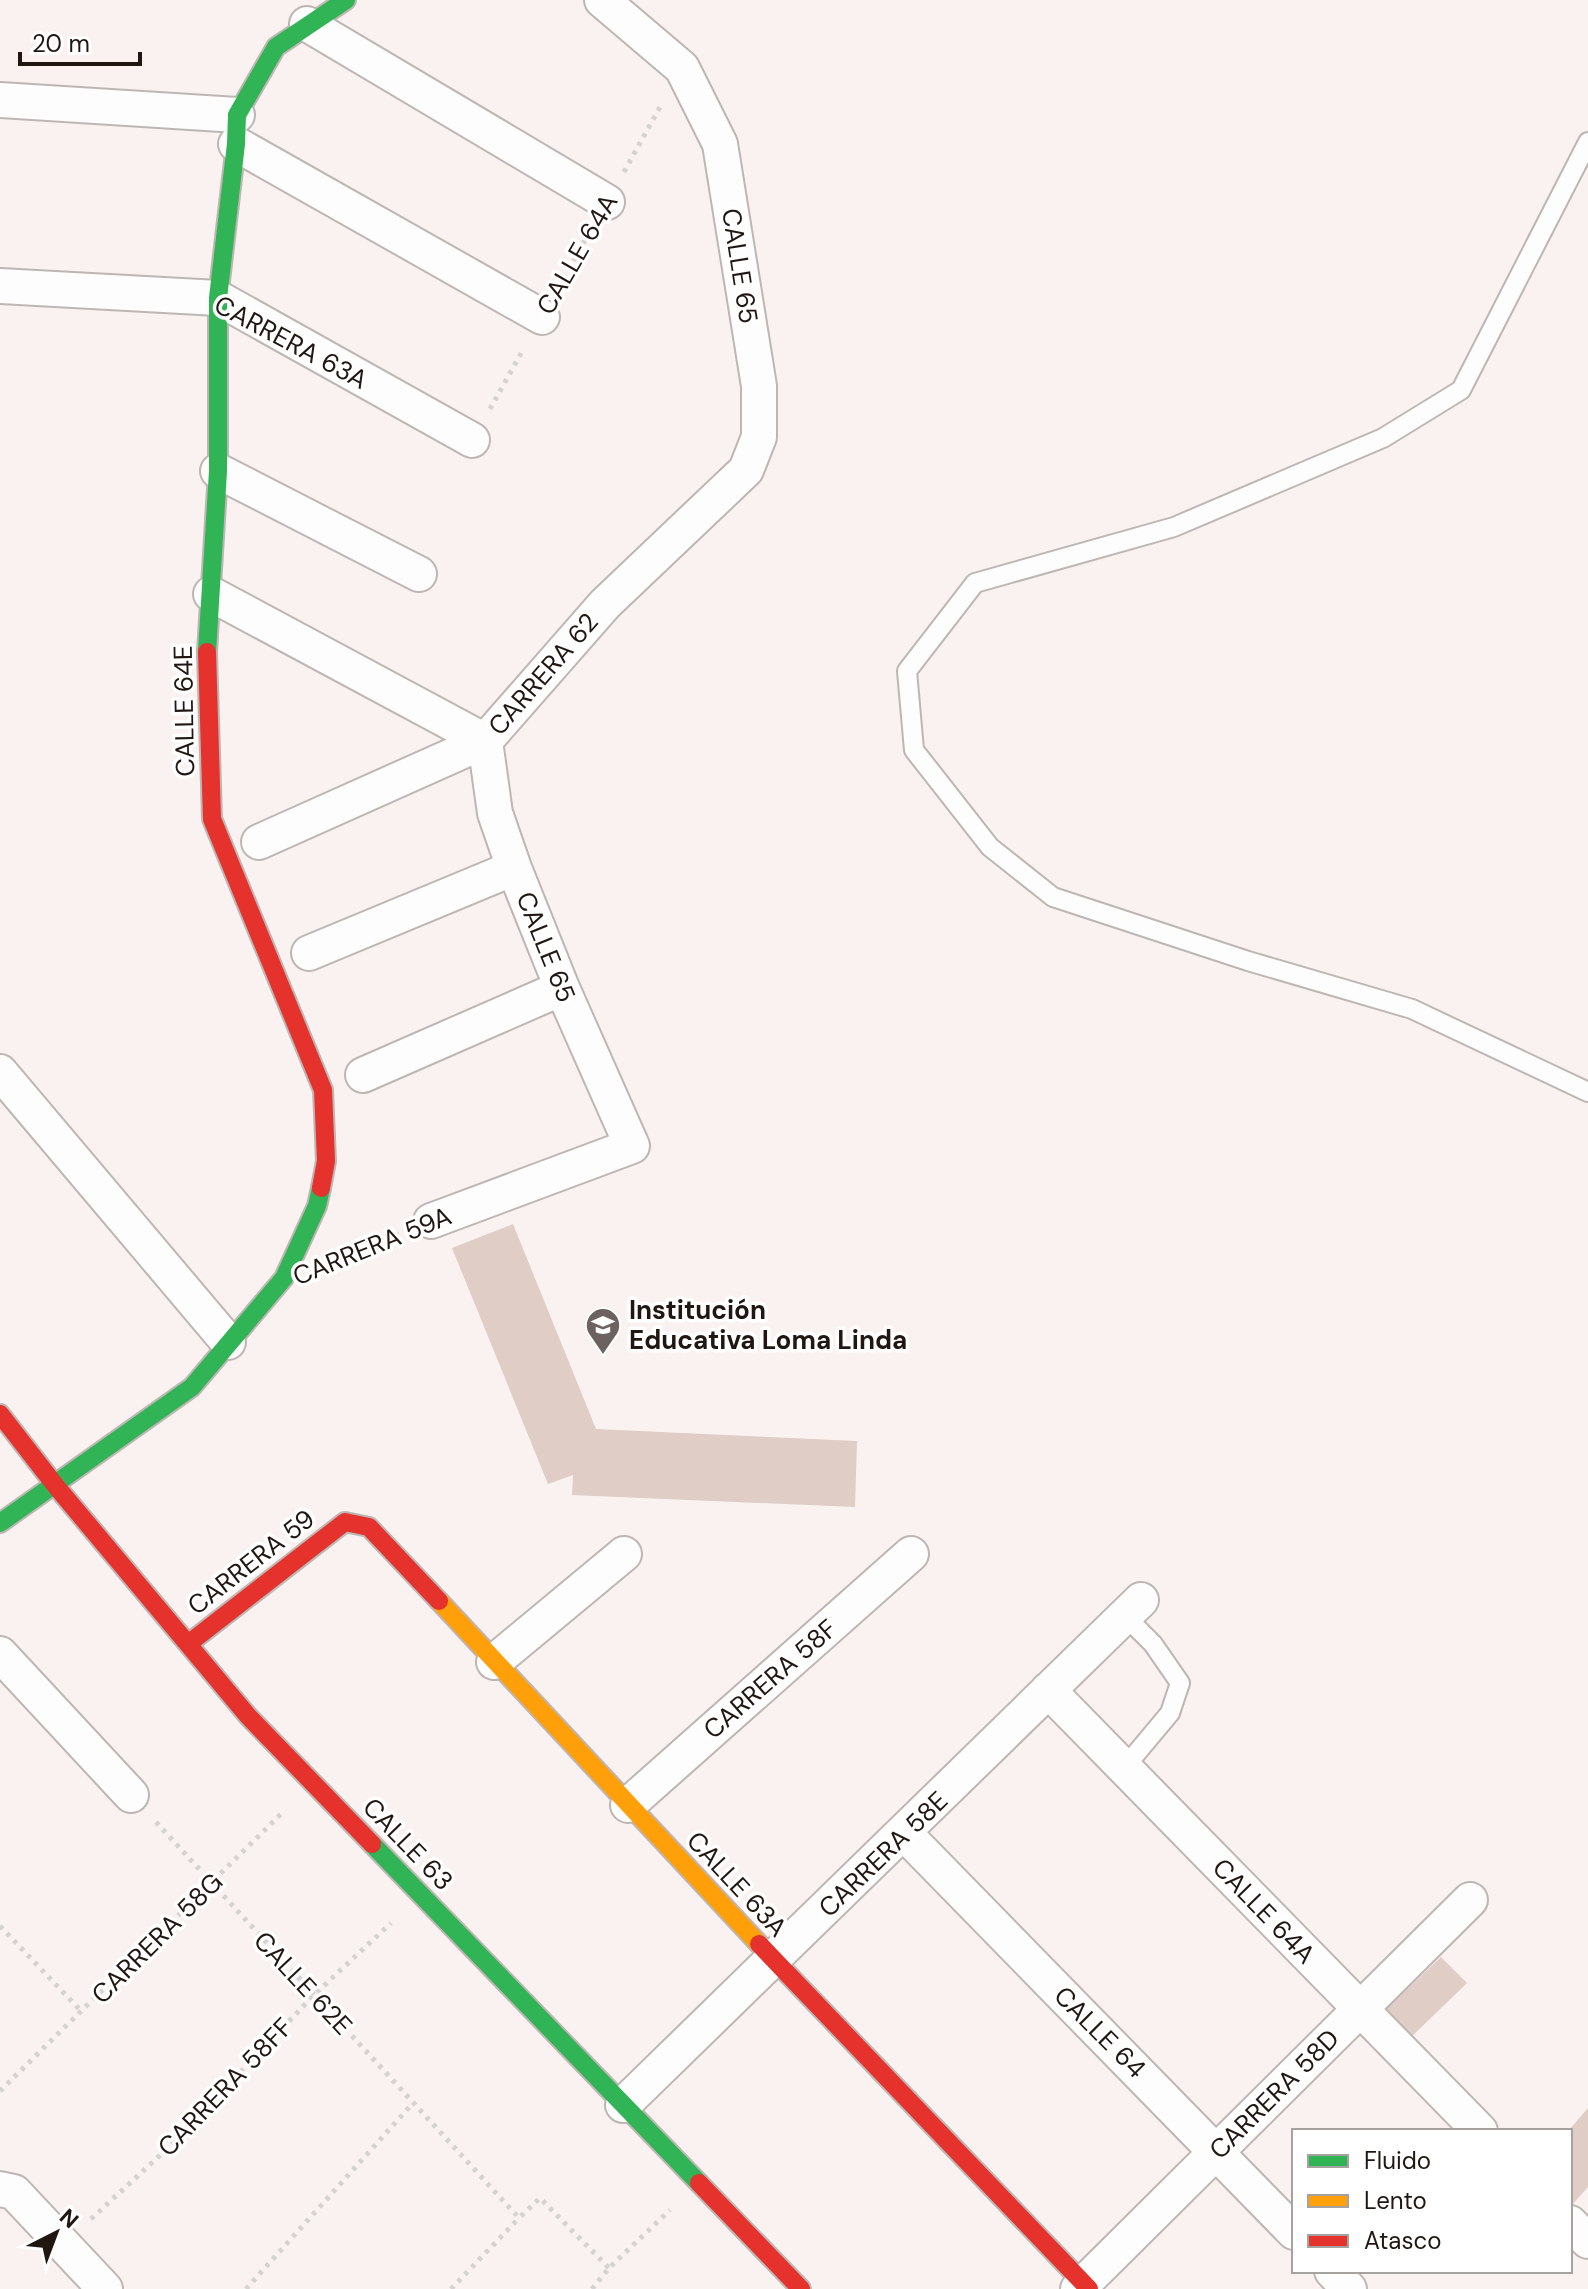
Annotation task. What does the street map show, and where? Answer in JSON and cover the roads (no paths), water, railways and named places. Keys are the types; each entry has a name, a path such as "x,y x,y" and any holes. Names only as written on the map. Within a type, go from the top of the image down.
{"street":[{"path":"237,130 276,47 346,0"},
{"name":"CALLE 65","path":"602,0 682,68 720,144 759,386 759,437 746,470"},
{"path":"307,24 607,202"},
{"path":"0,100 237,130 542,317"},
{"name":"CALLE 64E","path":"237,130 218,298 218,471 207,658 212,819 323,1090 326,1161 317,1206 284,1278"},
{"name":"CARRERA 63A","path":"0,286 218,298 472,440"},
{"name":"CARRERA 62","path":"259,842 485,741 605,604 746,470"},
{"path":"218,471 419,574"},
{"path":"211,594 485,741"},
{"name":"CALLE 65","path":"485,741 495,813 514,868 562,988 632,1146"},
{"path":"309,953 514,868"},
{"path":"363,1075 562,988"},
{"path":"0,1072 228,1342"},
{"name":"CARRERA 59A","path":"431,1221 632,1146"},
{"name":"CARRERA 59A","path":"0,1523 192,1387 284,1278"},
{"name":"CALLE 63","path":"0,1414 55,1485 248,1716 801,2289"},
{"name":"CARRERA 59","path":"188,1644 345,1522"},
{"name":"CALLE 63A","path":"345,1522 369,1527 397,1554 494,1662 1083,2287"},
{"path":"494,1662 624,1554"},
{"name":"CARRERA 58F","path":"628,1805 911,1554"},
{"name":"CARRERA 58E","path":"623,2105 1133,1608"},
{"path":"0,1654 131,1795"},
{"name":"CALLE 64A","path":"1048,1690 1478,2129"},
{"name":"CALLE 64","path":"904,1833 1292,2230"},
{"name":"CARRERA 58D","path":"1083,2287 1358,2008 1470,1900"},
{"path":"7,2190 64,2244 105,2289"},
{"path":"1572,2225 1588,2241"},
{"path":"1334,2273 1349,2289"}],"lane":[{"path":"1588,142 1461,390 1383,438 1174,527 975,583 907,671 914,750 990,847 1053,897 1248,961 1412,1009 1588,1092"},
{"path":"1124,1768 1170,1713 1180,1683 1133,1608"}],"place":[{"name":"Institución Educativa Loma Linda","path":"603,1356"}]}
